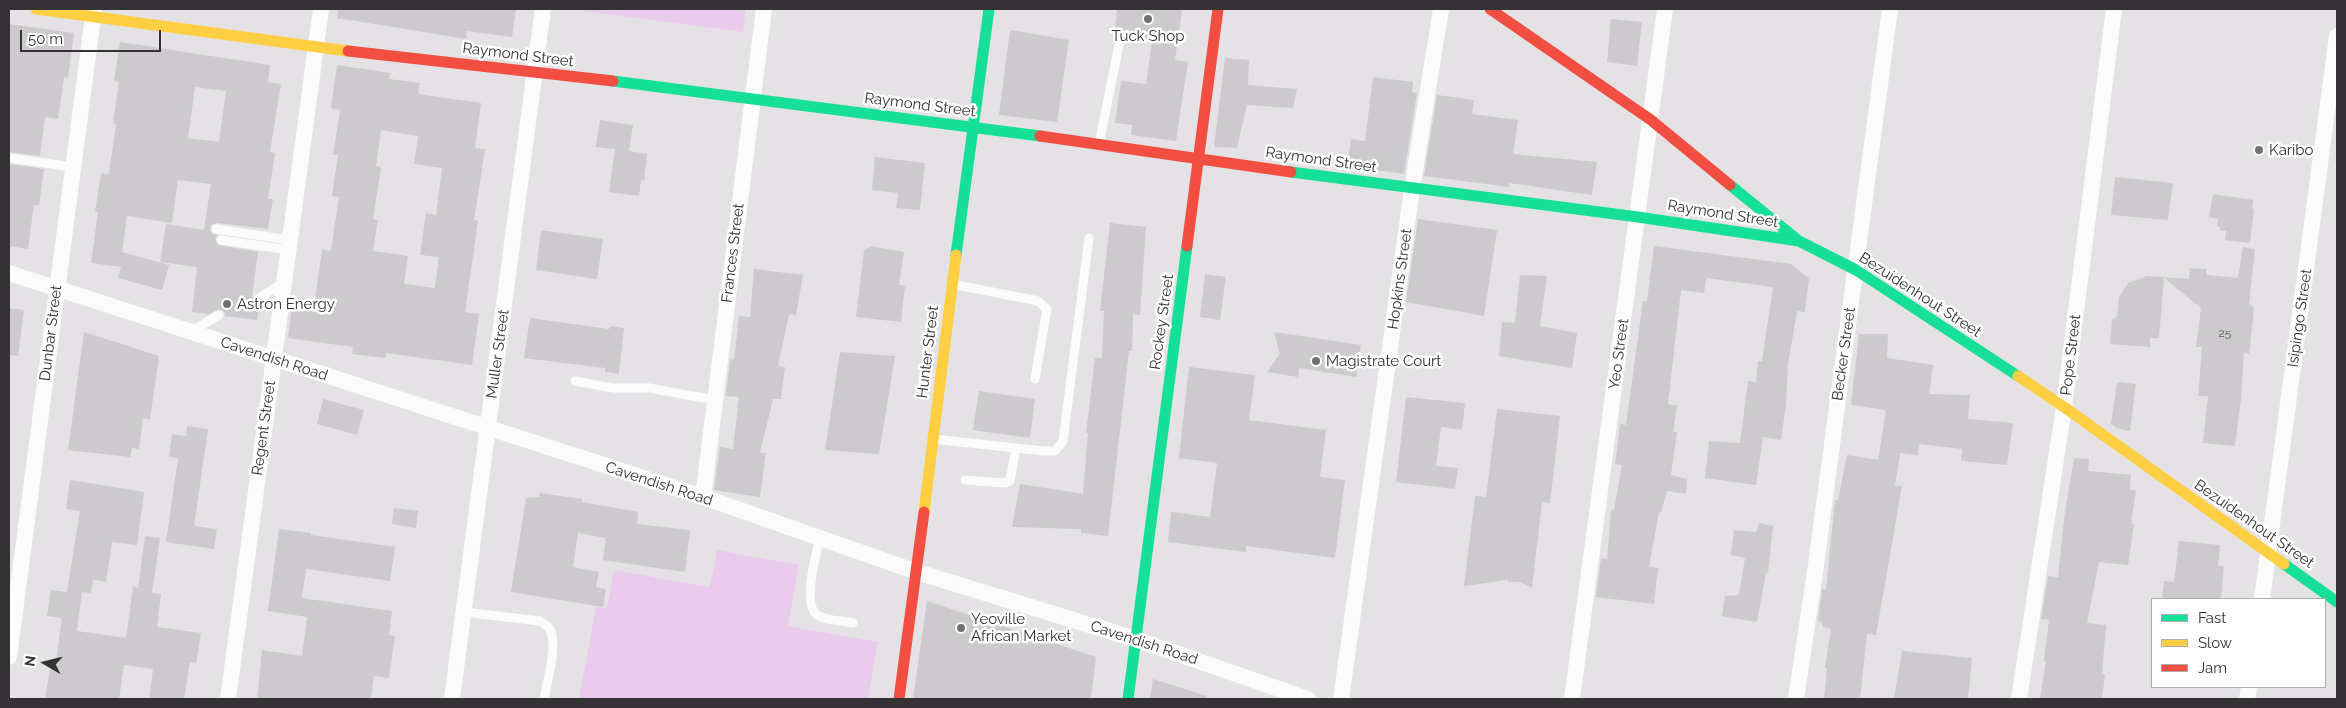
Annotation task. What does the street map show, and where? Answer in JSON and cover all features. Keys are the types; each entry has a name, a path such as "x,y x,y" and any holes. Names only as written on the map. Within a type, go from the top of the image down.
{"street":[{"name":"Raymond Street","path":"36,9 93,12 316,47 973,126 1412,189 1638,217 1799,241"},
{"name":"Regent Street","path":"228,699 321,9"},
{"name":"Muller Street","path":"452,699 544,9"},
{"name":"Frances Street","path":"703,498 764,9"},
{"name":"Hunter Street","path":"899,699 917,572 952,284 990,9"},
{"name":"Rockey Street","path":"1128,699 1218,9"},
{"name":"Hopkins Street","path":"1341,699 1412,189 1441,9"},
{"name":"Bezuidenhout Street","path":"1490,9 1651,120 1799,241 1856,270 2064,407 2337,602"},
{"name":"Yeo Street","path":"1572,699 1666,9"},
{"name":"Becker Street","path":"1796,699 1856,270 1890,9"},
{"name":"Pope Street","path":"2019,699 2064,407 2114,9"},
{"name":"Dunbar Street","path":"9,657 93,12"},
{"name":"Isipingo Street","path":"2262,598 2337,36"},
{"name":"Cavendish Road","path":"9,274 703,498 917,572 1135,639 1308,699"}],"lane":[{"path":"1098,144 1119,45"},
{"path":"9,158 73,167"},
{"path":"216,229 289,245"},
{"path":"932,439 1055,451 1064,441 1090,238"},
{"path":"221,240 289,245"},
{"path":"259,298 284,282"},
{"path":"952,284 1038,301 1047,309 1035,379"},
{"path":"190,332 219,315"},
{"path":"575,381 614,388 650,388 715,400"},
{"path":"965,480 1005,483 1010,481 1016,448"},
{"path":"820,538 812,575 811,608 819,617 853,623"},
{"path":"464,612 540,621 547,625 551,632 552,646 544,699"}],"shaded area":[{"path":"569,9 746,9 743,32"},
{"path":"717,550 799,565 788,626 878,642 868,699 579,699 596,607 607,608 614,570 710,587"}],"building":[{"path":"338,9 516,9 512,37 467,31 466,39 337,18"},
{"path":"1117,9 1182,9 1175,60 1188,62 1176,141 1131,135 1132,125 1115,123 1121,81 1146,84 1152,42 1141,41 1142,32 1115,29"},
{"path":"1611,19 1642,22 1637,66 1607,62"},
{"path":"9,24 74,33 68,78 64,77 58,119 45,117 40,156 9,152"},
{"path":"1010,30 1069,40 1057,122 999,115"},
{"path":"120,42 270,65 268,82 281,84 270,152 275,153 268,199 273,199 268,229 217,223 211,225 210,229 212,234 217,235 215,240 218,245 258,252 252,297 259,304 257,320 225,316 224,311 219,309 209,314 192,312 197,267 160,262 166,224 204,230 211,184 178,180 172,223 127,216 122,252 169,265 162,290 118,278 121,267 91,263 98,212 95,212 101,173 109,174 116,124 113,123 119,82 114,81","holes":["195,87 226,91 219,142 188,138"]},
{"path":"1225,58 1249,60 1248,85 1297,89 1293,108 1247,105 1237,148 1214,147"},
{"path":"337,65 390,73 389,79 420,83 418,94 481,103 475,148 485,149 474,220 478,221 465,312 479,314 472,365 386,353 386,358 352,354 353,347 288,338 293,297 315,300 322,249 331,251 339,197 332,196 338,155 333,155 340,110 331,108","holes":["381,130 418,136 414,164 442,168 436,215 426,213 420,255 439,257 435,288 404,284 408,256 373,251 378,220 373,219 381,167 376,166"]},
{"path":"1373,77 1413,82 1412,92 1417,93 1404,174 1347,166 1351,139 1365,141"},
{"path":"1437,95 1474,100 1472,114 1518,120 1513,154 1597,162 1592,195 1509,183 1509,187 1424,176"},
{"path":"600,120 633,125 629,151 647,154 644,181 641,180 639,196 609,192 615,149 596,147"},
{"path":"875,157 925,163 920,210 896,208 898,193 872,190"},
{"path":"9,164 44,169 39,205 34,205 28,249 9,246"},
{"path":"2115,177 2173,183 2168,220 2111,215"},
{"path":"2213,194 2253,200 2252,209 2254,209 2250,243 2225,240 2226,231 2220,231 2220,227 2217,227 2218,219 2209,217"},
{"path":"1418,219 1497,230 1484,316 1406,302"},
{"path":"1110,223 1146,227 1140,315 1133,314 1132,351 1129,351 1108,536 1081,533 1081,529 1012,527 1020,484 1083,494 1088,433 1086,433 1095,358 1102,358 1104,311 1100,311"},
{"path":"541,230 603,239 597,279 536,270"},
{"path":"871,246 904,252 899,285 905,286 901,322 856,317 864,251"},
{"path":"1654,246 1791,264 1809,278 1805,312 1797,311 1788,364 1786,405 1781,440 1763,437 1756,485 1705,478 1709,441 1740,443 1748,381 1756,382 1758,361 1762,361 1773,287 1706,278 1704,293 1681,290 1668,404 1677,406 1673,432 1677,432 1671,475 1687,479 1686,494 1667,491 1661,513 1659,512 1649,566 1658,568 1654,604 1596,597 1601,558 1607,559 1611,509 1614,510 1622,465 1615,464 1620,424 1626,425 1643,301 1647,301"},
{"path":"2243,247 2255,249 2249,304 2254,308 2249,354 2244,353 2235,446 2203,443 2208,396 2198,396 2202,347 2196,347 2201,308 2164,278 2159,338 2150,338 2150,347 2110,344 2112,320 2117,316 2119,297 2128,283 2147,276 2189,279 2190,268 2206,269 2206,275 2238,278"},
{"path":"754,269 803,275 796,315 789,314 778,366 785,367 781,399 773,399 760,453 766,453 760,497 714,490 720,447 733,449 739,397 726,396 730,359 734,360 739,316 750,317"},
{"path":"1205,274 1226,277 1220,320 1200,317"},
{"path":"1520,275 1547,276 1540,326 1577,333 1572,368 1499,356 1502,322 1515,323"},
{"path":"9,308 24,310 18,356 9,355"},
{"path":"530,318 609,329 610,326 624,328 619,374 605,372 605,368 524,358"},
{"path":"84,332 159,356 150,419 143,418 139,449 132,448 130,457 68,450"},
{"name":"Magistrate Court","path":"1274,332 1361,345 1356,377 1299,368 1298,377 1267,372 1280,354"},
{"path":"1859,334 1888,334 1887,358 1933,365 1929,394 1970,395 1968,419 2013,423 2007,465 1961,461 1962,449 1919,444 1918,455 1900,453 1895,486 1902,486 1876,635 1867,634 1860,699 1824,699 1827,668 1825,668 1831,629 1823,627 1821,622 1818,621 1822,589 1826,589 1835,500 1838,500 1847,455 1878,460 1886,410 1851,405"},
{"path":"840,352 895,356 879,454 825,450"},
{"path":"1189,367 1255,375 1249,420 1326,430 1320,477 1345,480 1335,558 1246,546 1246,552 1168,542 1171,512 1210,517 1217,463 1179,458"},
{"path":"2117,382 2136,384 2130,431 2117,428 2111,424"},
{"path":"979,391 1035,399 1030,438 973,430"},
{"path":"1406,397 1465,403 1462,430 1441,427 1436,466 1458,468 1455,489 1396,482"},
{"path":"323,399 364,410 357,435 317,424"},
{"path":"1497,409 1560,416 1550,503 1542,502 1532,588 1520,582 1508,582 1508,580 1464,586 1475,496 1486,497"},
{"path":"187,426 208,429 194,526 217,529 214,549 166,542 178,458 169,457 172,434 186,436"},
{"path":"2074,458 2089,459 2088,471 2131,475 2130,490 2136,490 2131,523 2134,524 2128,565 2099,562 2087,623 2106,625 2102,674 2105,675 2102,699 2040,699 2046,661 2044,661 2049,620 2041,619 2048,576 2058,577 2065,511"},
{"path":"70,480 144,492 137,545 112,542 106,582 93,580 91,593 82,592 77,631 126,638 133,587 138,588 145,536 160,538 152,593 161,594 157,627 201,633 196,663 190,662 184,699 149,699 153,669 124,665 119,699 45,699 50,669 55,669 62,618 47,616 51,590 67,592 80,511 66,509"},
{"path":"540,493 582,499 582,502 638,512 637,524 690,530 685,572 603,560 606,538 578,533 573,567 599,572 596,587 606,589 603,607 511,592 526,498 539,497"},
{"path":"394,508 418,511 416,528 392,524"},
{"path":"1759,523 1773,526 1768,573 1766,572 1757,622 1722,616 1725,596 1739,595 1745,558 1731,555 1734,530 1756,532"},
{"path":"279,529 395,547 390,581 306,569 302,598 392,611 389,635 395,636 389,678 374,676 371,699 257,699 262,650 302,656 307,617 268,611"},
{"path":"2179,541 2220,545 2218,566 2224,566 2221,598 2162,598 2164,581 2174,582"},
{"name":"Yeoville African Market","path":"927,601 1096,657 1091,699 913,699"},
{"path":"1902,651 1972,658 1968,699 1894,698"},
{"path":"1153,679 1207,696 1206,699 1150,699"}],"traffic: fast":[{"path":"956,255 989,9"},
{"path":"613,81 1040,136"},
{"path":"1291,172 1638,217 1799,241"},
{"path":"1730,185 1799,241 1856,270 2018,376"},
{"path":"1128,699 1187,246"},
{"path":"2284,564 2337,602"}],"traffic: slow":[{"path":"36,9 348,51"},
{"path":"924,512 956,255"},
{"path":"2018,376 2284,564"}],"traffic: jam":[{"path":"1187,246 1218,9"},
{"path":"1490,9 1651,120 1730,185"},
{"path":"348,51 613,81"},
{"path":"1040,136 1291,172"},
{"path":"899,699 924,512"}],"place":[{"name":"Tuck Shop","path":"1148,19"},
{"name":"Karibo","path":"2259,150"},
{"name":"Astron Energy","path":"227,304"},
{"name":"Magistrate Court","path":"1316,361"},
{"name":"Yeoville African Market","path":"961,628"}]}
